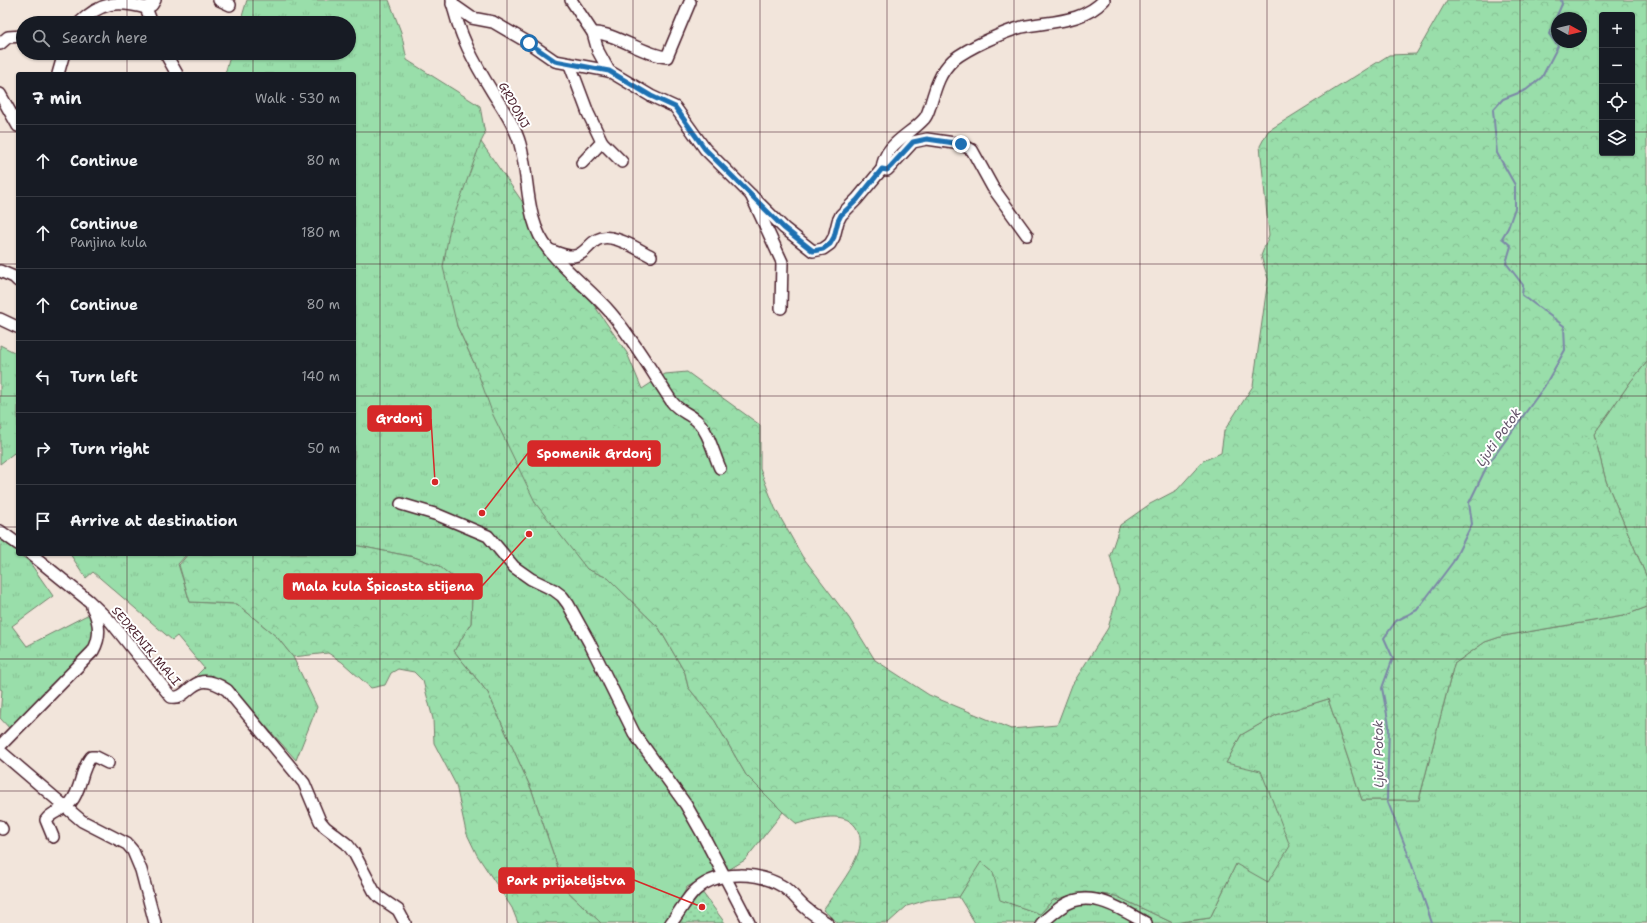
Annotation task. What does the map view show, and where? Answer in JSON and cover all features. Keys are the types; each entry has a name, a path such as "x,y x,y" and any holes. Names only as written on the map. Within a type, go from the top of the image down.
{"street":[{"path":"146,8 152,5 155,0"},
{"path":"219,0 230,5"},
{"path":"571,0 593,33 598,50 609,71"},
{"path":"452,2 472,18 493,22 529,43 555,61 570,65 609,71 651,96 675,107 705,149 784,228 813,251 823,249 830,244 834,237 841,215 857,200 882,169 882,165 888,152 901,137 921,123 926,117 938,81 945,69 954,59 1003,33 1022,27 1059,22 1080,16 1098,8 1104,0"},
{"path":"86,16 102,5 114,2 133,3 146,8 149,16"},
{"name":"GRDONJ","path":"452,2 468,52 513,127 520,143 528,201 535,228 548,250 571,274 595,295 612,314 649,364 676,406 696,420 703,429 720,468"},
{"path":"593,33 603,34 626,44 667,57 690,2"},
{"path":"0,44 8,37 16,36"},
{"path":"59,72 62,60"},
{"path":"169,60 175,72"},
{"path":"570,65 588,113 602,142 622,162"},
{"path":"0,94 16,122"},
{"path":"882,169 887,170 913,142 927,139 961,144 972,150 993,188 1027,235"},
{"path":"582,163 602,142"},
{"path":"751,195 782,262 781,308"},
{"path":"548,250 566,256 575,256 582,253 594,241 610,237 651,256"},
{"path":"0,271 16,279"},
{"path":"0,319 16,327"},
{"path":"401,504 438,515 488,536 514,567 531,579 554,590 562,596 589,642 634,733 686,805 749,923"},
{"path":"0,531 16,543"},
{"name":"SEDRENIK MALI","path":"34,556 90,601 111,622 171,697 179,697 196,683 206,681 217,683 232,695 304,784 320,820 325,827 347,844 354,852 374,891 379,897 398,910 405,923"},
{"path":"0,746 92,651 99,636 97,615 90,601"},
{"path":"0,751 82,821 127,844 133,851 142,870 155,923"},
{"path":"53,836 46,820 66,807 72,801 91,757 96,757 108,763"},
{"path":"671,923 697,889 710,881 724,877 742,876 763,878 783,886 798,899 806,909 827,923"},
{"path":"1042,923 1059,908 1072,901 1086,899 1099,900 1146,923"}],"green space":[{"path":"247,0 389,0 401,32 407,60 480,106 485,134 481,142 457,326 475,365 587,569 608,578 659,628 685,673 688,687 715,721 746,775 783,812 745,860 725,872 707,877 687,887 676,909 663,923 601,923 565,889 532,791 488,693 454,651 471,623 472,593 439,566 414,557 356,545 356,72 226,72 229,60 356,60 356,16 242,16"},
{"path":"1447,0 1647,0 1647,362 1631,381 1594,434 1606,481 1647,578 1647,607 1623,616 1503,636 1485,642 1454,664 1419,800 1362,800 1328,699 1276,715 1241,735 1226,763 1261,771 1290,846 1268,882 1236,864 1210,918 1173,923 1116,896 1085,892 1053,900 1040,914 1000,900 993,872 981,862 959,897 927,900 907,906 888,923 838,923 823,910 850,870 859,852 860,838 858,831 853,824 839,817 822,818 797,824 746,775 715,721 688,687 685,673 659,628 608,578 587,569 536,504 493,415 475,365 457,326 443,267 450,227 481,142 627,353 642,389 665,374 687,372 760,425 760,469 775,508 802,556 849,618 875,660 929,695 1011,729 1057,725 1072,685 1108,628 1119,590 1110,555 1120,525 1150,504 1177,490 1203,461 1221,453 1224,431 1253,386 1268,279 1261,256 1269,235 1260,146 1268,131 1389,55 1416,54"},
{"path":"0,345 16,353 16,455 14,453 0,464 0,430 2,429 0,424"},
{"path":"1647,362 1647,578 1606,481 1594,434 1631,381"},
{"path":"0,539 16,551 16,556 21,556 28,560 53,596 12,626 27,646 93,612 94,644 11,730 0,718 2,690 0,689"},
{"path":"356,545 414,557 439,566 472,593 471,623 454,651 488,693 532,791 565,889 601,923 518,923 512,908 477,855 466,832 456,785 434,743 433,719 423,681 414,672 398,669 391,673 385,685 371,688 342,662 328,653 293,657 277,637 237,604 190,602 179,565 186,556 356,556"},
{"path":"71,556 185,556 178,564 190,602 237,604 277,637 293,657 317,707 296,760 231,687 213,677 195,677 204,668 177,636 172,640 93,572 86,578"},
{"path":"1647,607 1647,923 1177,923 1210,918 1236,864 1226,763 1241,735 1276,715 1328,699 1362,800 1419,800 1454,664 1485,642 1503,636 1623,616"},
{"path":"981,861 993,872 1001,900 1040,914 1053,900 1084,892 1116,896 1173,923 975,923 959,897"},
{"path":"702,892 725,923 678,923"}],"waterway":[{"name":"Ljuti Potok","path":"1432,923 1406,848 1387,800 1389,725 1382,688 1393,658 1384,638 1396,621 1417,610 1453,562 1472,524 1469,503 1487,466 1544,387 1565,350 1564,326 1522,295 1523,285 1506,263 1511,246 1502,238 1508,228 1515,208 1515,185 1497,153 1493,110 1503,99 1526,90 1542,77 1558,46 1549,34 1562,4 1561,0"}],"place":[{"name":"Grdonj","path":"435,482"},
{"name":"Spomenik Grdonj","path":"482,513"},
{"name":"Mala kula Špicasta stijena","path":"529,534"},
{"name":"Park prijateljstva","path":"702,907"}],"route":[{"path":"529,43 555,61 570,65 609,71 651,96 667,102 675,107 705,149 784,228 798,241 813,251 823,249 830,244 834,237 841,215 857,200 882,169 887,170 913,142 927,139 961,144"}]}
